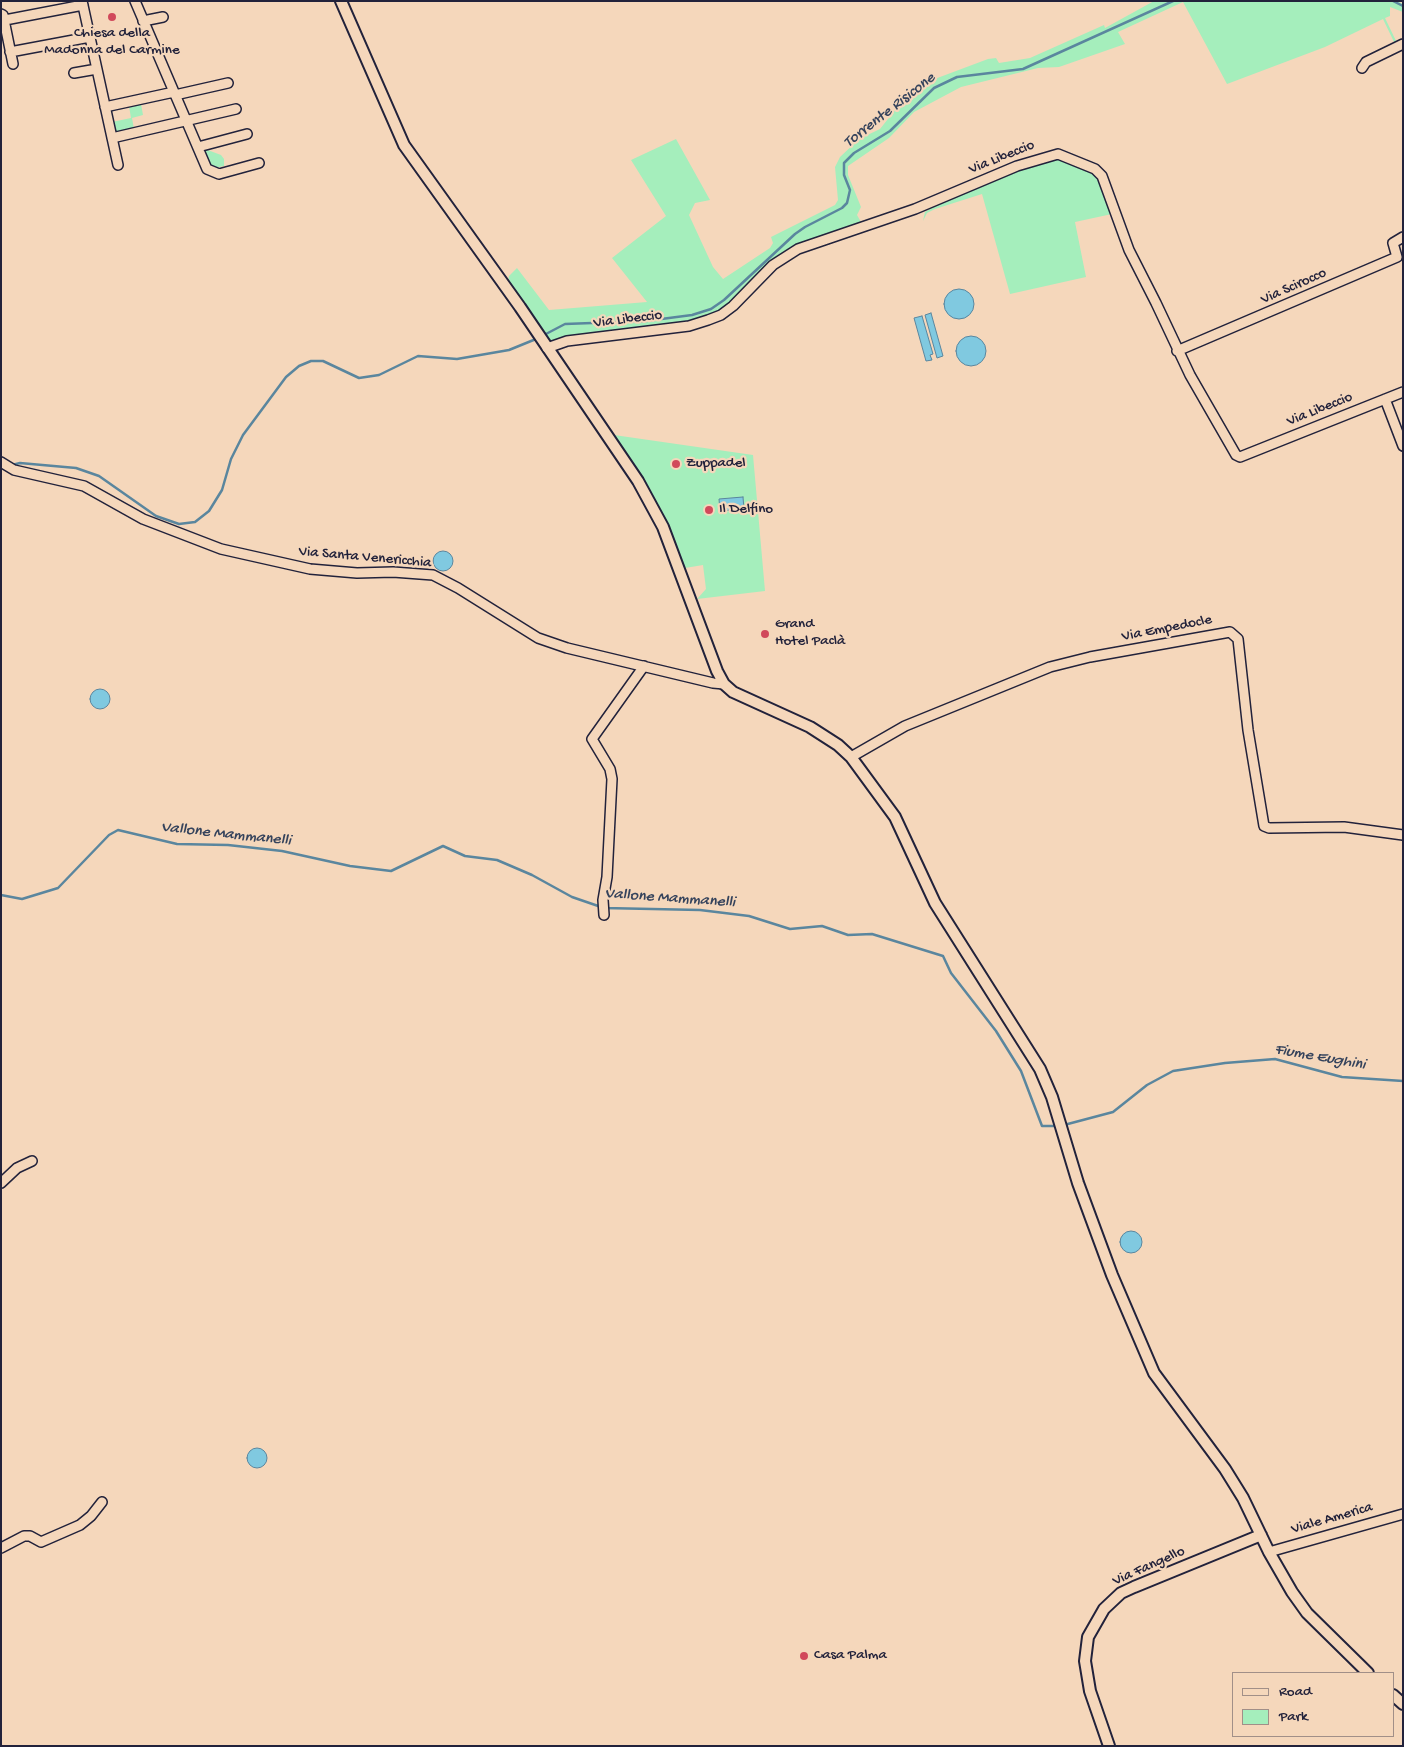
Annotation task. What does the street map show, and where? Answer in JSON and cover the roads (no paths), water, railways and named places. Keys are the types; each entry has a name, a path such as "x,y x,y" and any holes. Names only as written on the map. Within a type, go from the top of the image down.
{"street":[{"path":"135,1 207,169 212,173 219,174 259,163"},
{"path":"341,1 404,145 627,463 659,520 717,671 724,684 733,692 828,737 851,757 895,817 935,902 1040,1069 1052,1097 1071,1166 1112,1274 1154,1373 1225,1469 1243,1498 1269,1552 1292,1592 1307,1612 1367,1672"},
{"path":"12,64 3,16 82,3 118,165"},
{"path":"143,22 163,17"},
{"path":"10,52 90,37"},
{"path":"1362,68 1366,62 1403,44"},
{"path":"74,73 97,69"},
{"path":"105,107 228,83"},
{"path":"112,138 236,110"},
{"path":"198,147 247,134"},
{"name":"Via Libeccio","path":"547,348 567,341 689,326 708,320 721,315 733,306 773,265 798,249 915,209 1017,166 1058,154 1095,169 1102,176 1129,250 1156,303 1177,351 1232,452 1240,456 1403,392"},
{"name":"Via Scirocco","path":"1177,351 1397,257 1393,243 1403,237"},
{"path":"1385,399 1403,446"},
{"name":"Via Santa Venericchia","path":"1,462 14,470 84,486 143,519 221,549 310,569 357,573 393,572 433,575 458,588 538,638 567,648 724,684"},
{"name":"Via Empedocle","path":"851,757 905,726 1050,667 1090,657 1230,632 1238,639 1248,730 1264,826 1269,828 1350,828 1403,836"},
{"path":"604,915 603,900 607,877 612,779 610,769 592,739 644,666"},
{"path":"1,1183 17,1168 32,1161"},
{"path":"1,1548 24,1536 30,1536 42,1542 80,1525 91,1516 102,1502"},
{"name":"Viale America","path":"1269,1552 1403,1514"},
{"name":"Via Fangello","path":"1109,1746 1090,1691 1085,1661 1088,1637 1104,1609 1121,1593 1261,1535"}],"water":[{"path":"959,289 969,294 974,304 969,314 959,319 949,314 944,304 949,294"},
{"path":"931,313 943,356 937,358 925,315"},
{"path":"922,316 933,354 930,355 932,360 926,361 914,318"},
{"path":"971,336 981,341 986,351 981,361 971,366 961,361 956,351 961,341"},
{"path":"743,497 744,509 720,511 719,499"},
{"path":"443,551 450,554 453,561 450,568 443,571 436,568 433,561 436,554"},
{"path":"100,689 107,692 110,699 107,706 100,709 93,706 90,699 93,692"},
{"path":"1131,1231 1139,1234 1142,1242 1139,1250 1131,1253 1123,1250 1120,1242 1123,1234"},
{"path":"257,1448 264,1451 267,1458 264,1465 257,1468 250,1465 247,1458 250,1451"}],"waterway":[{"name":"Torrente Risicone","path":"544,335 565,324 646,321 692,315 711,309 724,300 795,234 842,208 847,203 850,190 844,175 844,163 854,153 890,131 934,88 957,77 1023,69 1173,1"},
{"name":"Torrente Risicone","path":"1393,1 1403,6"},
{"name":"Torrente Risicone","path":"12,465 20,463 76,468 99,476 156,516 179,524 195,522 209,511 222,490 231,459 243,435 286,377 299,366 311,361 323,361 359,378 379,375 418,356 457,359 509,350 536,339"},
{"name":"Vallone Mammanelli","path":"1,895 22,899 58,888 109,835 118,830 177,844 228,845 282,851 350,866 391,871 443,846 465,856 497,860 532,875 572,897 604,908 700,910 749,916 790,929 822,926 848,935 872,934 943,956 951,973 996,1031 1021,1071 1042,1126 1057,1126"},
{"name":"Fiume Eughini","path":"1064,1125 1113,1112 1147,1085 1173,1071 1225,1063 1275,1059 1342,1077 1403,1081"}],"place":[{"name":"Chiesa della Madonna del Carmine","path":"112,17"},
{"name":"Zuppadel","path":"676,464"},
{"name":"Il Delfino","path":"709,510"},
{"name":"Grand Hotel Paclà","path":"765,634"},
{"name":"Casa Palma","path":"804,1656"}]}
